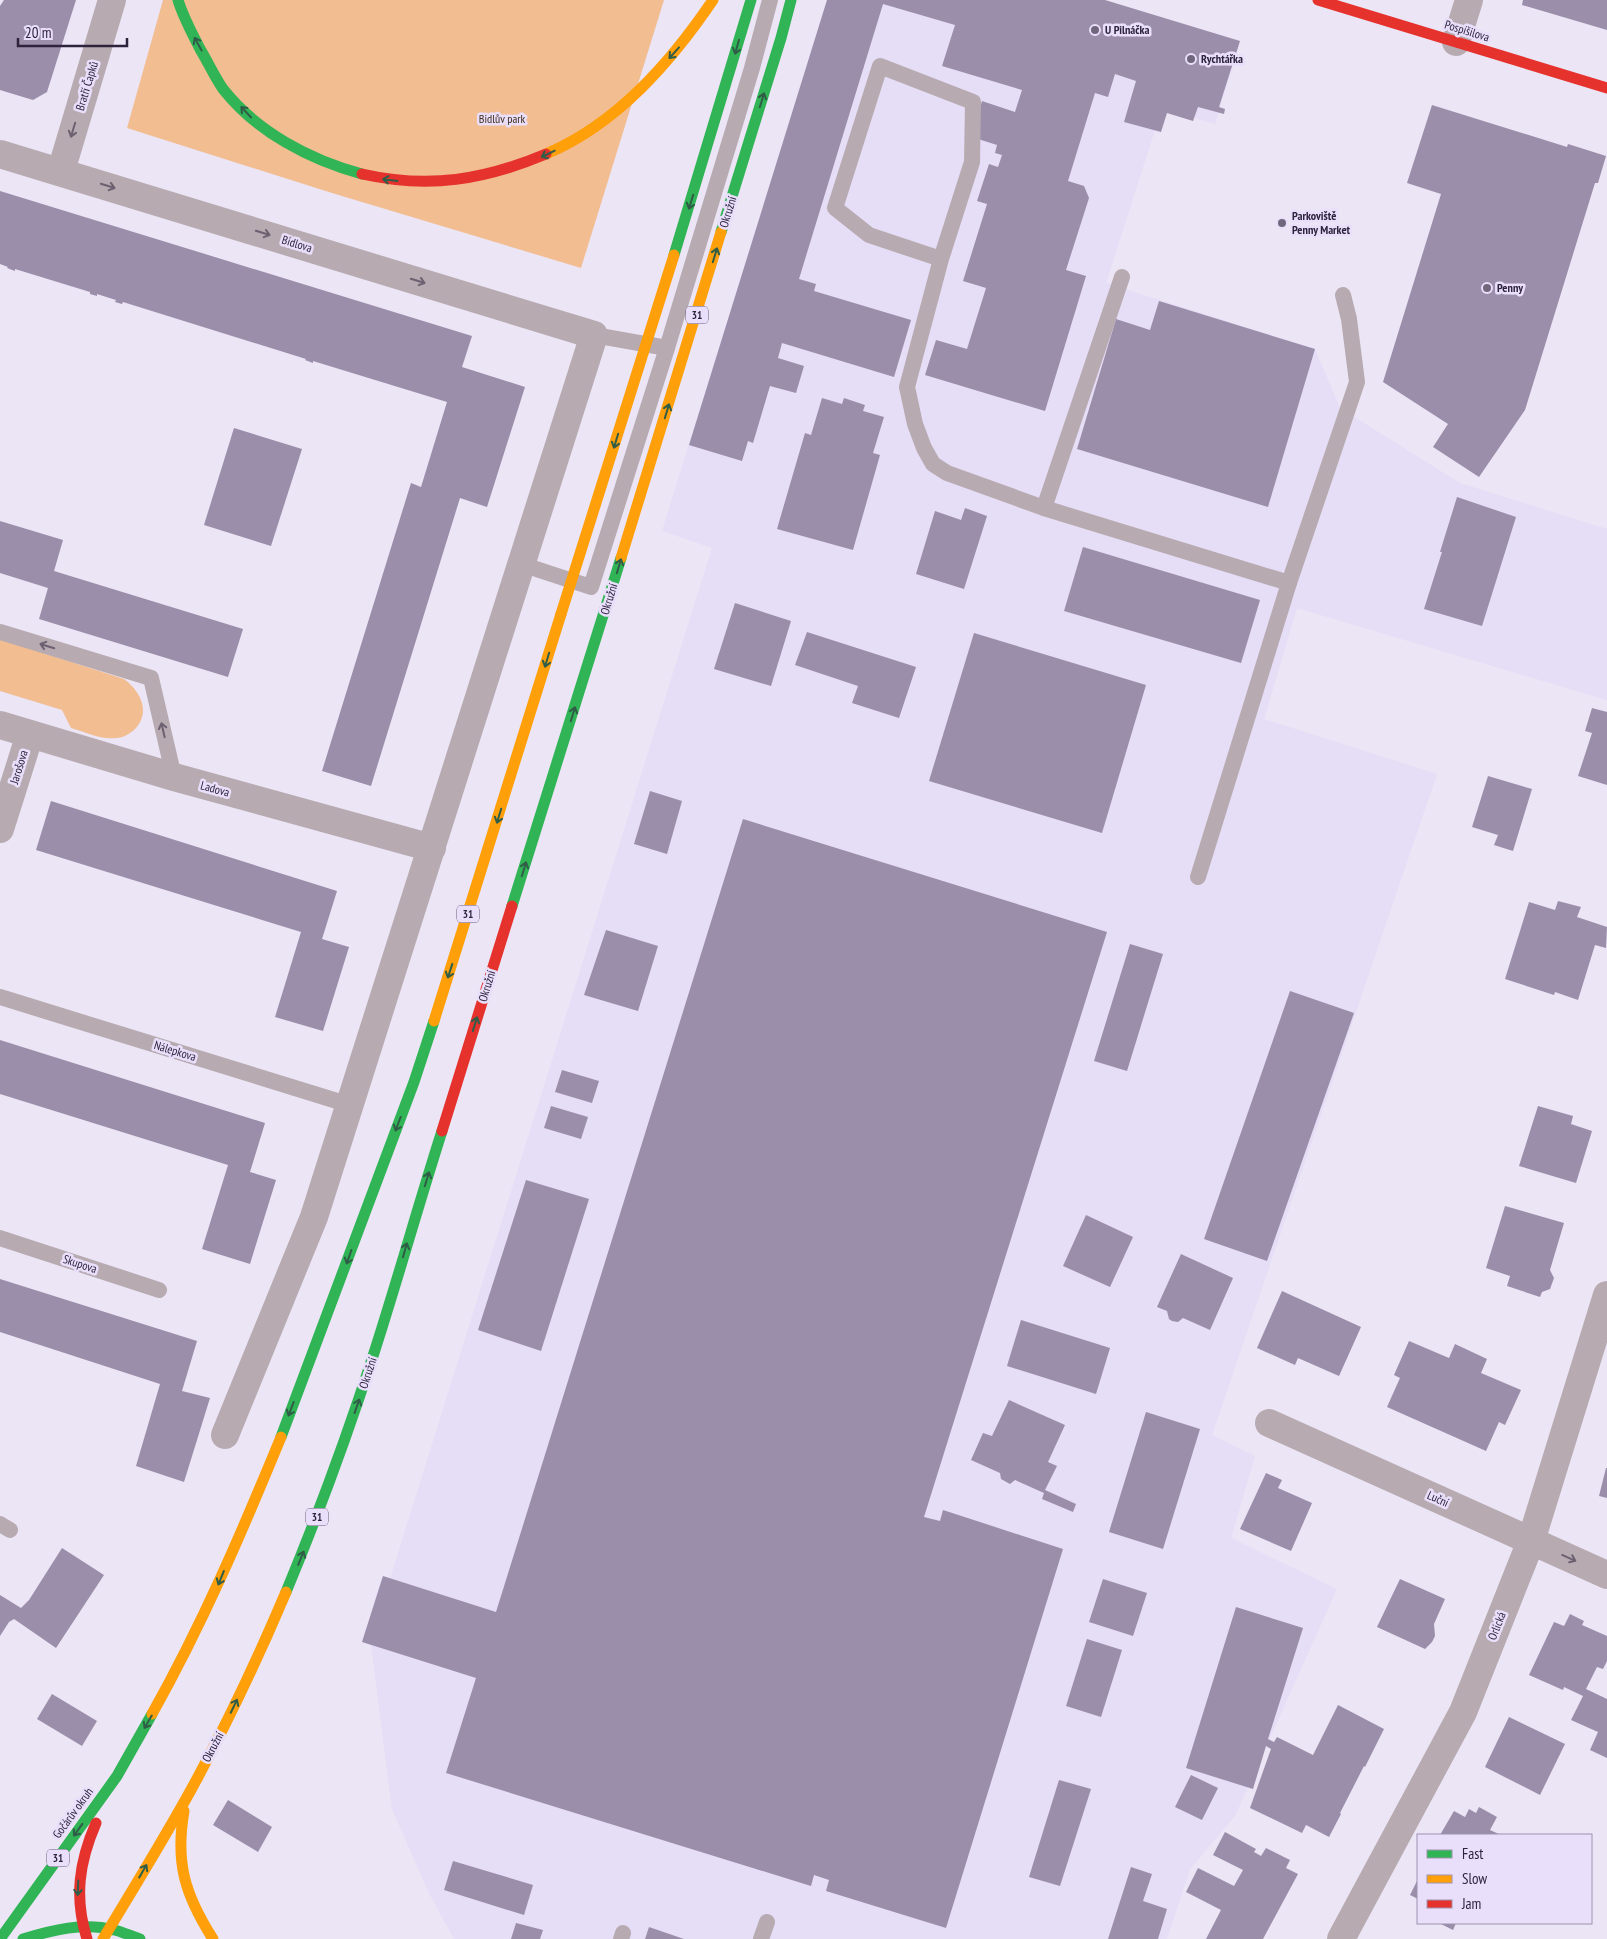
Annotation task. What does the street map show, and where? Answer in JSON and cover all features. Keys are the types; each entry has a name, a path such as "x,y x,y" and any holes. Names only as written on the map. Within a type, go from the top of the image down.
{"main road":[{"path":"178,0 192,32 222,87 252,119 289,145 328,164 371,177 418,183 464,181 517,167 550,154 585,133 650,80 679,48 713,0"},
{"name":"31","path":"116,1776 182,1661 218,1585 280,1439 414,1082 710,140 751,0"},
{"name":"Okružní","path":"103,1939 187,1796 217,1740 271,1627 308,1540 346,1439 370,1369 412,1225 599,629 791,0"},
{"name":"Pospíšilova","path":"1318,0 1607,88"},
{"path":"87,1939 83,1927 78,1893 79,1873 83,1853 116,1776"},
{"name":"Gočárův okruh","path":"0,1939 116,1776"},
{"path":"187,1796 179,1834 181,1871 195,1908 213,1939"},
{"path":"23,1939 51,1931 83,1927 109,1928 140,1939"}],"street":[{"name":"Bratří Čapků","path":"61,171 112,0"},
{"path":"1456,42 1469,0"},
{"name":"Bidlova","path":"0,154 61,171 594,335"},
{"path":"225,1434 314,1218 594,335"},
{"name":"Ladova","path":"0,725 174,778 432,848"},
{"name":"Jarošova","path":"0,829 30,734"},
{"name":"Orlická","path":"1341,1939 1463,1712 1532,1540 1607,1295"},
{"name":"Luční","path":"1269,1423 1607,1575"}],"lane":[{"path":"521,564 591,587 667,348 752,68 770,0"},
{"path":"941,259 868,235 835,208 880,66 973,102 972,162 941,259 908,387 915,424 924,448 933,464 947,473 1044,508 1289,583"},
{"path":"1044,508 1122,277"},
{"path":"1198,877 1289,583 1357,382 1343,295"},
{"path":"594,335 667,348"},
{"path":"0,632 152,678 174,778"},
{"name":"Nálepkova","path":"0,997 350,1105"},
{"name":"Skupova","path":"0,1238 159,1290"},
{"path":"762,1939 767,1922"}],"shaded area":[{"path":"827,0 1104,0 1240,41 1215,124 1162,108 1106,283 1315,349 1340,408 1460,483 1607,529 1607,700 1297,608 1264,719 1437,774 1212,1435 1255,1456 1231,1538 1337,1589 1235,1816 1190,1869 1167,1939 454,1939 429,1893 392,1809 371,1645 362,1642 382,1577 390,1579 712,548 662,531"}],"green space":[{"name":"Bidlův park","path":"163,0 664,0 581,268 332,193 127,128"},
{"path":"0,639 124,679 135,689 142,702 143,715 140,722 129,734 119,738 99,737 71,728 62,710 0,691"}],"building":[{"path":"4,0 76,0 47,92 33,100 0,90 0,6"},
{"path":"827,0 1105,0 1240,41 1219,107 1225,109 1224,114 1198,107 1193,121 1167,113 1161,132 1124,122 1136,81 1115,74 1108,97 1095,93 1068,181 1084,186 1089,198 1066,270 1086,276 1045,411 925,375 936,340 967,349 986,288 963,281 987,204 977,201 989,164 998,167 1002,155 995,153 997,145 975,138 972,134 982,101 1015,112 1022,90 942,66 955,25 883,4 799,279 816,284 814,291 911,320 894,377 782,343 778,358 804,366 796,393 770,386 753,443 748,441 742,461 689,445"},
{"path":"1523,0 1607,0 1607,30 1522,5"},
{"name":"Penny","path":"1432,105 1567,147 1568,144 1606,156 1598,183 1595,183 1525,410 1479,477 1433,447 1448,424 1383,382 1441,194 1407,183"},
{"path":"0,191 472,336 462,367 525,387 487,507 460,498 371,786 322,771 411,483 421,487 447,402 313,361 313,363 306,359 123,302 122,304 115,302 116,300 97,294 97,296 90,294 90,292 7,268 0,264"},
{"path":"1159,301 1315,349 1268,507 1077,449 1116,319 1150,330"},
{"path":"822,398 842,404 844,398 865,405 863,411 884,417 873,453 880,455 853,550 777,529 805,433 811,435"},
{"path":"234,428 302,449 271,546 204,525"},
{"path":"1457,497 1516,517 1482,626 1424,609"},
{"path":"965,508 987,516 964,589 916,574 935,511 961,520"},
{"path":"0,521 63,540 54,571 243,629 228,677 39,619 48,588 0,573"},
{"path":"1083,547 1260,600 1241,663 1064,611"},
{"path":"735,603 791,621 771,686 714,669"},
{"path":"807,632 916,667 899,718 852,703 858,686 795,665"},
{"path":"974,633 1146,685 1102,833 929,781"},
{"path":"1592,708 1607,712 1607,785 1578,776 1592,733 1585,731"},
{"path":"1488,776 1532,789 1513,851 1494,845 1498,835 1472,827"},
{"path":"650,791 682,801 667,854 634,844"},
{"path":"51,801 337,891 322,939 349,947 323,1031 275,1017 301,932 36,850"},
{"path":"743,819 1107,932 924,1517 940,1521 943,1510 1063,1549 946,1928 826,1891 829,1880 814,1875 811,1886 446,1773 476,1678 362,1642 383,1576 496,1612"},
{"path":"1558,901 1581,907 1577,917 1607,927 1606,948 1595,945 1578,1000 1555,992 1554,995 1505,979 1529,902 1555,910"},
{"path":"606,930 658,946 638,1011 584,995"},
{"path":"1130,944 1163,954 1127,1071 1094,1061"},
{"path":"1290,991 1354,1013 1267,1261 1204,1239"},
{"path":"0,1040 265,1123 250,1172 276,1180 250,1264 202,1249 228,1165 0,1094"},
{"path":"562,1070 599,1081 592,1103 555,1092"},
{"path":"551,1106 588,1117 581,1139 544,1128"},
{"path":"1538,1106 1573,1116 1571,1124 1592,1131 1576,1183 1519,1166"},
{"path":"526,1180 589,1199 541,1351 478,1330"},
{"path":"1505,1206 1564,1223 1550,1270 1554,1278 1550,1289 1542,1292 1540,1297 1507,1286 1510,1276 1486,1268"},
{"path":"1086,1215 1133,1237 1110,1287 1063,1266"},
{"path":"1181,1254 1233,1278 1210,1330 1183,1318 1178,1322 1172,1321 1169,1319 1167,1311 1157,1307"},
{"path":"0,1279 197,1341 182,1391 210,1398 184,1482 136,1466 160,1384 0,1332"},
{"path":"1282,1291 1361,1327 1339,1376 1298,1358 1295,1365 1257,1348"},
{"path":"1021,1320 1110,1348 1096,1394 1007,1366"},
{"path":"1409,1341 1449,1358 1455,1344 1487,1359 1481,1373 1521,1390 1505,1425 1499,1422 1486,1451 1387,1407 1400,1378 1394,1375"},
{"path":"1009,1400 1065,1425 1048,1462 1057,1466 1045,1490 1076,1504 1073,1512 1042,1499 1044,1493 1015,1480 1010,1484 1001,1479 1000,1473 971,1460 983,1433 992,1436"},
{"path":"1146,1412 1200,1429 1163,1549 1109,1532"},
{"path":"1607,1468 1607,1498 1599,1496"},
{"path":"1266,1473 1282,1480 1278,1488 1312,1503 1291,1551 1240,1529"},
{"path":"62,1548 104,1575 56,1648 14,1619 9,1622 0,1636 0,1595 21,1608 29,1600"},
{"path":"1103,1579 1147,1593 1133,1636 1089,1622"},
{"path":"1400,1579 1445,1599 1434,1624 1435,1636 1425,1649 1377,1627"},
{"path":"1236,1607 1303,1628 1268,1739 1274,1742 1277,1737 1313,1755 1338,1705 1384,1729 1329,1837 1306,1825 1302,1833 1250,1808 1271,1749 1266,1746 1253,1789 1186,1768"},
{"path":"1570,1614 1584,1621 1582,1625 1607,1636 1607,1661 1603,1669 1597,1667 1586,1689 1607,1699 1607,1758 1590,1750 1598,1732 1571,1720 1583,1696 1564,1687 1563,1690 1529,1675 1554,1622 1564,1626"},
{"path":"1087,1639 1122,1650 1101,1717 1066,1706"},
{"path":"52,1694 97,1721 82,1746 37,1719"},
{"path":"1509,1717 1565,1744 1540,1795 1485,1767"},
{"path":"1191,1775 1218,1788 1202,1820 1175,1807"},
{"path":"1059,1780 1091,1789 1060,1886 1029,1877"},
{"path":"228,1800 272,1827 258,1852 213,1825"},
{"path":"1479,1807 1497,1817 1490,1830 1499,1834 1441,1834 1454,1811 1465,1817 1469,1809 1476,1813"},
{"path":"1225,1832 1256,1849 1254,1852 1261,1856 1266,1848 1290,1860 1286,1868 1298,1874 1263,1939 1206,1939 1221,1910 1186,1892 1198,1868 1234,1886 1243,1870 1213,1855"},
{"path":"453,1861 533,1885 524,1915 444,1890"},
{"path":"1131,1867 1152,1874 1143,1901 1167,1909 1158,1939 1108,1939"},
{"path":"1417,1881 1417,1898 1410,1895"},
{"path":"516,1923 543,1930 540,1939 511,1939"},
{"path":"1441,1924 1456,1924 1453,1930"},
{"path":"649,1927 684,1939 645,1939"}],"traffic: fast":[{"path":"178,0 182,13 214,74 223,89 237,104 268,131 286,142 323,161 362,174"},
{"path":"674,255 751,0"},
{"path":"721,232 791,0"},
{"path":"512,906 621,558"},
{"path":"281,1437 414,1082 434,1021"},
{"path":"286,1592 321,1505 363,1386 442,1131"},
{"path":"0,1939 117,1776 152,1714"},
{"path":"23,1939 57,1930 80,1927 114,1930 140,1939"}],"traffic: slow":[{"path":"546,154 596,126 640,89 679,46 713,0"},
{"path":"621,558 721,232"},
{"path":"561,614 674,255"},
{"path":"434,1021 561,614"},
{"path":"152,1714 188,1647 221,1578 281,1437"},
{"path":"103,1939 205,1764 242,1691 286,1592"},
{"path":"184,1811 181,1847 185,1878 195,1908 213,1939"}],"traffic: jam":[{"path":"1318,0 1607,88"},
{"path":"362,174 410,181 456,179 501,170 546,154"},
{"path":"442,1131 512,906"},
{"path":"87,1939 81,1909 80,1880 82,1866 96,1823"}],"place":[{"name":"U Pilnáčka","path":"1095,30"},
{"name":"Rychtářka","path":"1191,59"},
{"name":"Parkoviště Penny Market","path":"1282,223"},
{"name":"Penny","path":"1487,288"}]}
